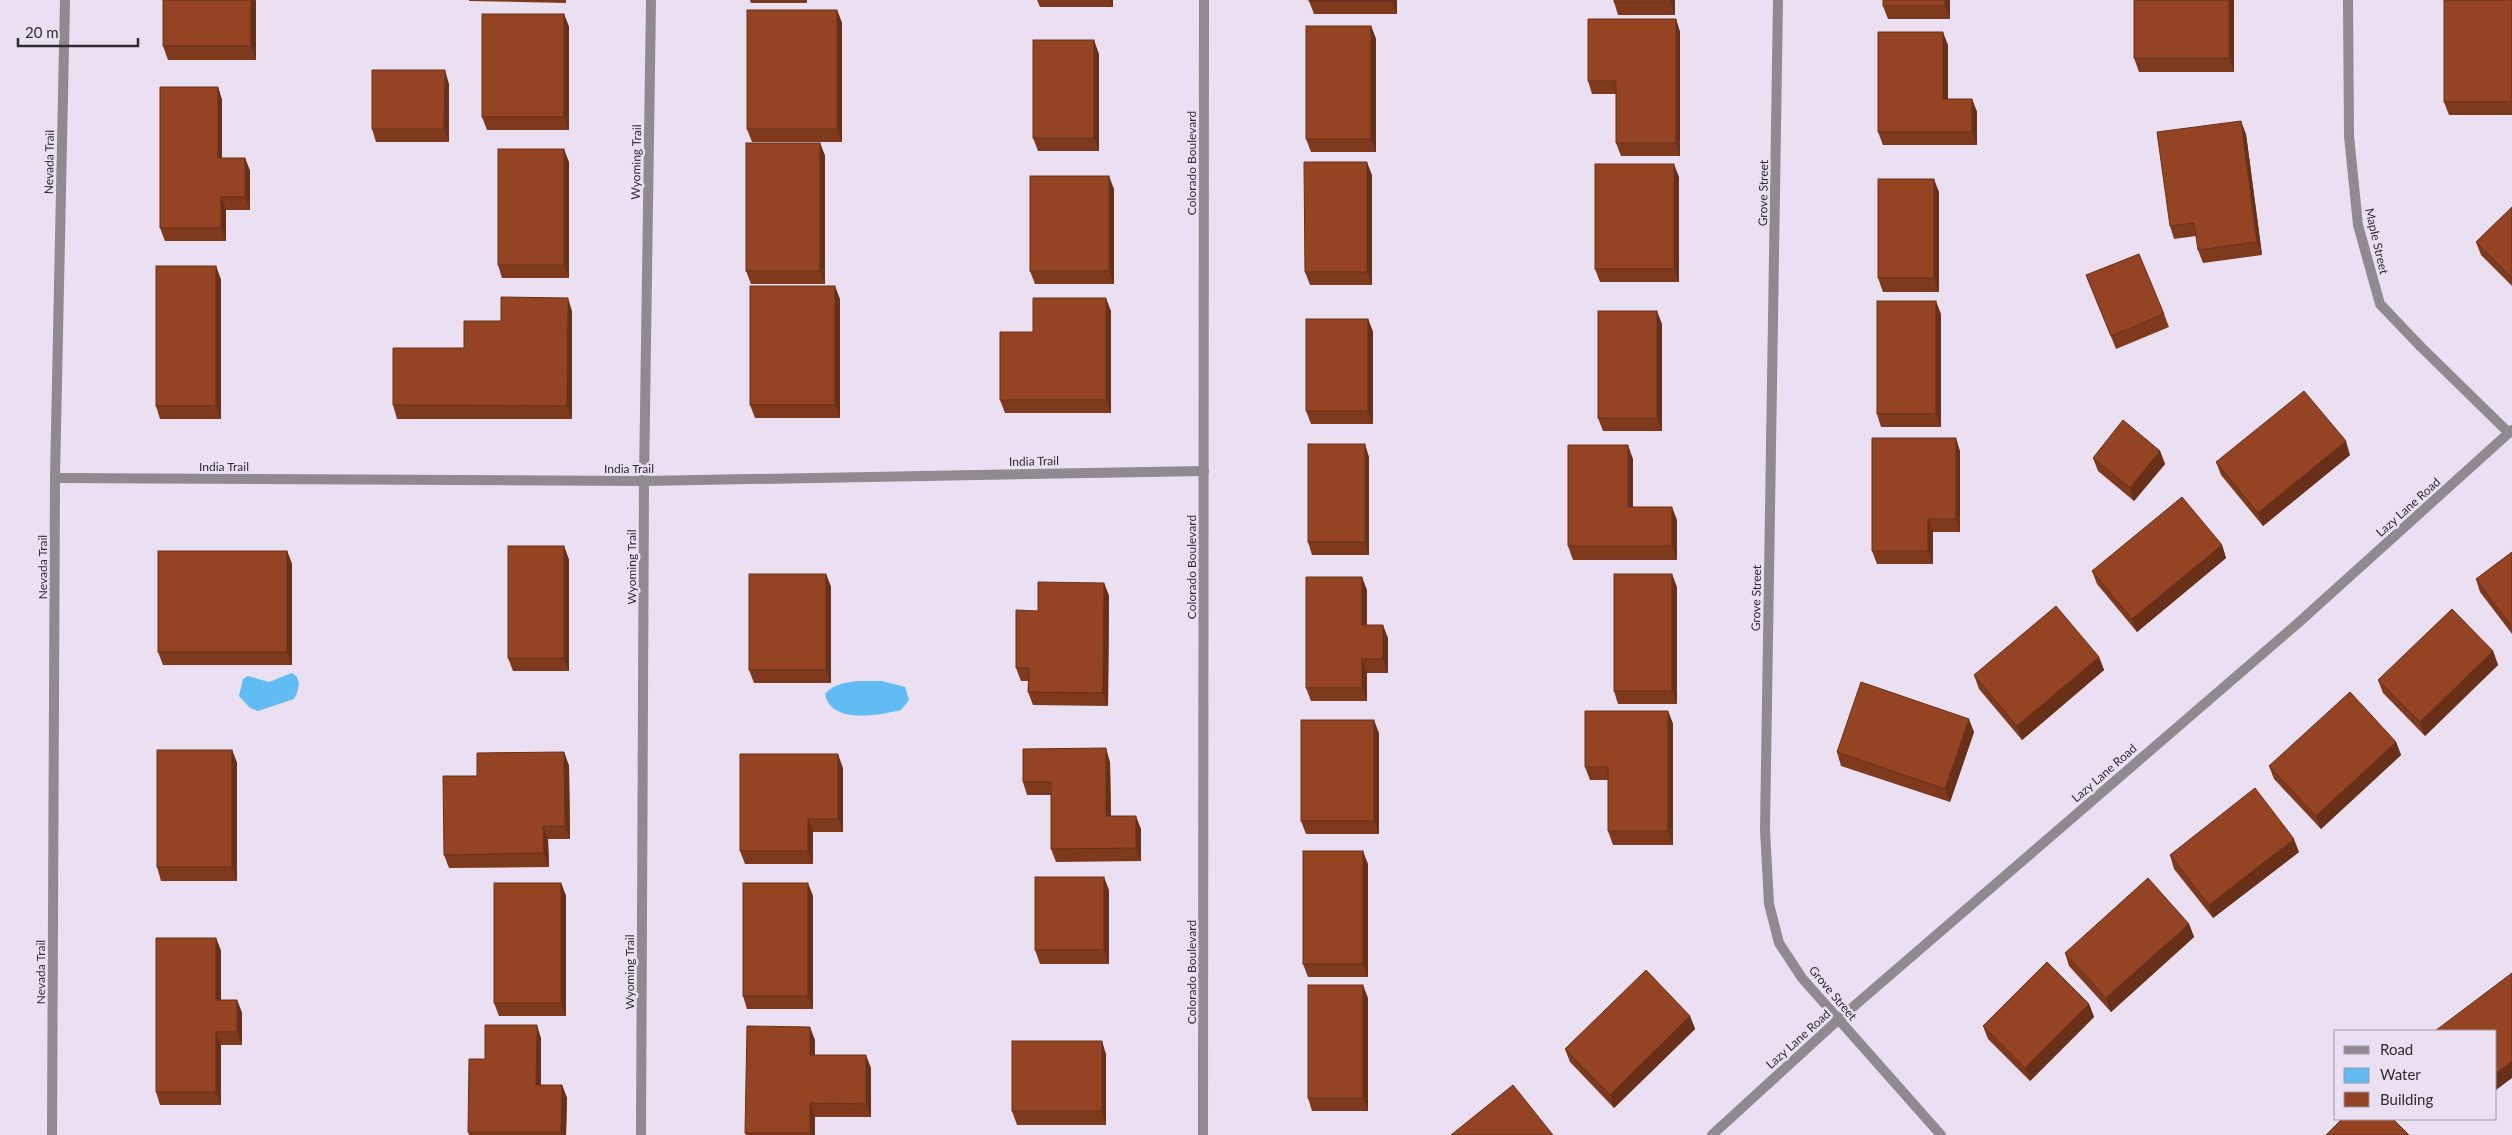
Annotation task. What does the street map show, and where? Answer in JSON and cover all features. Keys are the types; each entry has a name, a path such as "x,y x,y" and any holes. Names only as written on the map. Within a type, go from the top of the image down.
{"street":[{"name":"Nevada Trail","path":"52,1135 55,478 64,0"},
{"name":"Wyoming Trail","path":"641,1135 644,481 651,0"},
{"name":"Colorado Boulevard","path":"1203,1135 1204,0"},
{"name":"Grove Street","path":"1778,0 1765,830 1768,904 1779,943 1802,978 1941,1135"},
{"name":"Maple Street","path":"2348,0 2349,136 2358,225 2380,304 2510,432"},
{"name":"Lazy Lane Road","path":"1712,1135 1838,1019 2297,624 2510,432"},
{"name":"India Trail","path":"55,478 644,481 1204,471"}],"water":[{"path":"292,673 297,677 299,684 294,699 258,711 250,708 239,696 243,679 248,676 269,682"},
{"path":"857,681 882,681 905,687 909,700 901,710 857,716 836,710 829,704 825,694 828,691 840,684"}],"building":[{"path":"163,0 251,0 251,46 163,46"},
{"path":"1392,0 1392,1 1309,1"},
{"path":"1614,0 1671,0 1671,2 1614,2"},
{"path":"1883,0 1945,0 1945,6 1883,6"},
{"path":"2134,0 2229,0 2229,58 2134,58"},
{"path":"2444,0 2512,0 2512,102 2444,102"},
{"path":"747,10 837,10 837,129 747,129"},
{"path":"482,14 564,14 564,117 482,117"},
{"path":"1588,19 1676,19 1676,143 1616,143 1616,81 1588,81"},
{"path":"1306,26 1371,26 1371,139 1306,139"},
{"path":"1878,32 1943,32 1943,99 1972,99 1972,132 1878,132"},
{"path":"1033,40 1094,40 1094,138 1033,138"},
{"path":"372,70 445,70 444,129 372,129"},
{"path":"160,87 218,87 218,158 245,158 245,197 221,197 221,228 160,228"},
{"path":"2241,121 2257,242 2198,250 2194,223 2170,226 2157,132"},
{"path":"746,143 820,143 820,271 746,271"},
{"path":"498,149 564,149 564,265 498,265"},
{"path":"1304,162 1367,162 1367,272 1305,272"},
{"path":"1595,164 1674,164 1674,269 1595,269"},
{"path":"1030,176 1109,176 1109,271 1030,271"},
{"path":"1878,179 1934,179 1934,278 1878,278"},
{"path":"2512,207 2512,278 2476,242"},
{"path":"2139,254 2164,314 2111,336 2086,275"},
{"path":"156,266 216,266 216,406 156,406"},
{"path":"750,286 835,286 835,405 750,405"},
{"path":"501,297 568,298 567,406 393,405 393,348 464,348 464,321 501,321"},
{"path":"1033,298 1106,298 1106,400 1000,400 1000,332 1033,332"},
{"path":"1877,301 1936,301 1936,414 1877,414"},
{"path":"1598,311 1657,311 1657,418 1598,418"},
{"path":"1306,319 1368,319 1368,411 1306,411"},
{"path":"2304,391 2346,441 2258,513 2216,462"},
{"path":"2123,420 2160,451 2130,488 2093,458"},
{"path":"1872,438 1956,438 1956,519 1928,519 1928,551 1872,551"},
{"path":"1308,444 1365,444 1365,542 1308,542"},
{"path":"1568,445 1628,445 1628,507 1672,507 1672,546 1568,546"},
{"path":"2182,497 2222,545 2132,619 2092,571"},
{"path":"508,546 564,546 564,658 508,658"},
{"path":"158,551 287,551 287,652 158,652"},
{"path":"2512,552 2512,627 2476,579"},
{"path":"749,574 826,574 826,670 749,670"},
{"path":"1614,574 1672,574 1672,691 1614,691"},
{"path":"1306,577 1362,577 1362,625 1383,625 1383,659 1362,659 1362,688 1306,688"},
{"path":"1038,582 1104,583 1103,693 1028,692 1029,668 1016,668 1016,610 1038,611"},
{"path":"2056,606 2099,657 2017,726 1974,675"},
{"path":"2452,609 2493,651 2420,722 2378,680"},
{"path":"1861,682 1969,719 1945,789 1837,752"},
{"path":"2350,692 2396,742 2316,816 2269,766"},
{"path":"1585,711 1668,711 1668,831 1608,831 1608,767 1585,767"},
{"path":"1301,720 1374,720 1374,821 1301,821"},
{"path":"1106,748 1106,816 1136,816 1136,848 1051,849 1051,782 1023,782 1023,749"},
{"path":"157,750 232,750 232,867 157,867"},
{"path":"564,752 565,826 543,826 544,853 444,855 443,776 477,776 477,753"},
{"path":"740,754 838,754 838,819 808,819 808,851 740,851"},
{"path":"2255,788 2294,839 2209,905 2170,855"},
{"path":"1303,851 1363,851 1363,964 1303,964"},
{"path":"1035,877 1104,877 1104,950 1035,950"},
{"path":"2148,878 2189,924 2106,998 2065,953"},
{"path":"494,883 561,883 561,1003 494,1003"},
{"path":"743,883 808,883 808,996 743,996"},
{"path":"156,938 216,938 216,1000 237,1000 237,1032 216,1032 216,1092 156,1092"},
{"path":"2047,962 2089,1004 2025,1068 1983,1026"},
{"path":"1646,970 1690,1016 1610,1095 1565,1049"},
{"path":"2512,973 2512,1061 2497,1072 2497,1030 2436,1030"},
{"path":"1308,985 1363,985 1363,1098 1308,1098"},
{"path":"485,1025 537,1025 536,1085 562,1085 561,1132 468,1132 469,1059 485,1059"},
{"path":"747,1026 810,1027 810,1055 866,1055 866,1104 810,1103 810,1133 745,1133"},
{"path":"1012,1041 1102,1041 1102,1111 1012,1111"},
{"path":"1513,1085 1553,1135 1451,1135"},
{"path":"2341,1120 2394,1120 2409,1135 2326,1135"}]}
